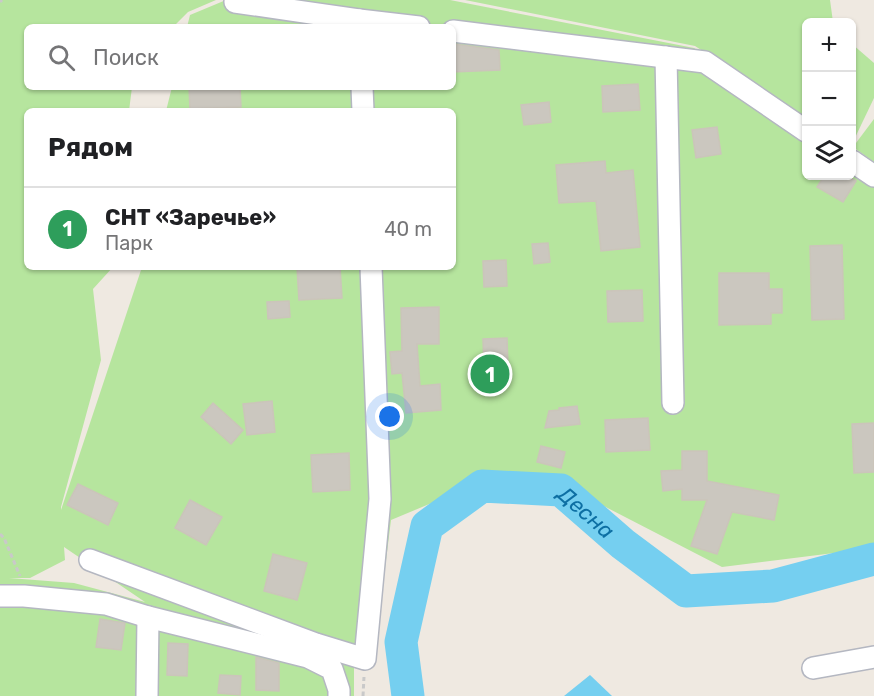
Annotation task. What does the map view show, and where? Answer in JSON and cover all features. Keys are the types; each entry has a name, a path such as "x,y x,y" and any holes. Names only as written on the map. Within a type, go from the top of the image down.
{"street":[{"path":"235,2 374,24"},
{"path":"456,31 705,62 802,127"},
{"path":"666,57 673,403"},
{"path":"362,90 363,108"},
{"path":"856,164 874,176"},
{"path":"90,560 316,644 365,659 380,499 371,270"},
{"path":"0,596 24,596 106,604 148,617 308,657 332,669 339,696"},
{"path":"147,696 148,617"},
{"path":"813,668 874,657"}],"path":[{"path":"0,534 20,572 24,596"}],"green space":[{"path":"0,0 216,0 188,12 176,24 24,24 24,90 132,90 129,108 24,108 24,270 110,270 93,289 101,360 61,510 141,270 456,270 456,108 167,108 171,90 456,90 456,24 188,24 190,15 226,0 450,0 694,48 802,123 802,180 856,180 856,160 874,172 874,548 722,567 563,485 482,482 391,520 373,665 354,664 354,696 0,696","holes":["64,547 145,602 74,583 9,578 30,578 65,560"]},
{"path":"465,0 830,0 832,18 802,18 802,115 695,46"},
{"path":"856,47 874,63 874,98 856,136"},
{"path":"874,119 874,162 856,149 856,143"}],"water":[{"path":"590,675 612,696 564,696"}],"building":[{"path":"456,44 499,50 500,70 456,72"},
{"path":"638,84 640,110 603,112 602,86"},
{"path":"189,90 240,90 241,107 190,108"},
{"path":"549,102 551,122 524,125 521,105"},
{"path":"717,127 721,154 696,158 692,130"},
{"path":"605,161 606,173 633,170 640,247 601,251 596,201 559,203 556,165"},
{"path":"821,180 856,181 843,202 817,187"},
{"path":"548,243 550,262 534,264 532,244"},
{"path":"842,245 844,319 812,320 810,246"},
{"path":"506,260 507,286 484,287 483,261"},
{"path":"297,270 340,270 342,298 299,300"},
{"path":"719,273 769,273 769,289 782,289 782,313 771,313 771,324 719,325"},
{"path":"642,290 643,321 608,322 607,291"},
{"path":"289,301 290,317 268,319 267,302"},
{"path":"439,307 439,344 417,344 420,386 440,384 441,410 406,413 402,373 392,374 390,352 402,351 401,308"},
{"path":"507,338 508,365 484,366 483,339"},
{"path":"272,401 275,432 247,435 243,404"},
{"path":"213,403 243,430 231,444 201,417"},
{"path":"577,406 580,424 545,428 549,411"},
{"path":"648,418 650,450 606,452 605,420"},
{"path":"874,423 874,472 854,473 852,424"},
{"path":"541,446 565,452 561,468 537,462"},
{"path":"682,451 707,451 707,481 779,495 774,520 732,512 717,554 691,546 707,500 682,500 682,489 663,491 661,471 682,470"},
{"path":"349,453 350,490 313,492 311,455"},
{"path":"78,484 118,503 108,525 67,505"},
{"path":"190,500 222,517 206,545 175,528"},
{"path":"273,554 307,563 297,600 264,591"},
{"path":"100,619 125,623 121,650 96,647"},
{"path":"168,643 188,644 187,676 167,675"},
{"path":"256,657 279,663 279,691 256,690"},
{"path":"220,675 241,676 240,695 218,693"}],"waterway":[{"name":"Десна","path":"408,696 401,642 427,526 482,486 561,490 623,544 686,591 773,586 874,559"}],"place":[{"name":"СНТ «Заречье»","path":"490,374"}]}
